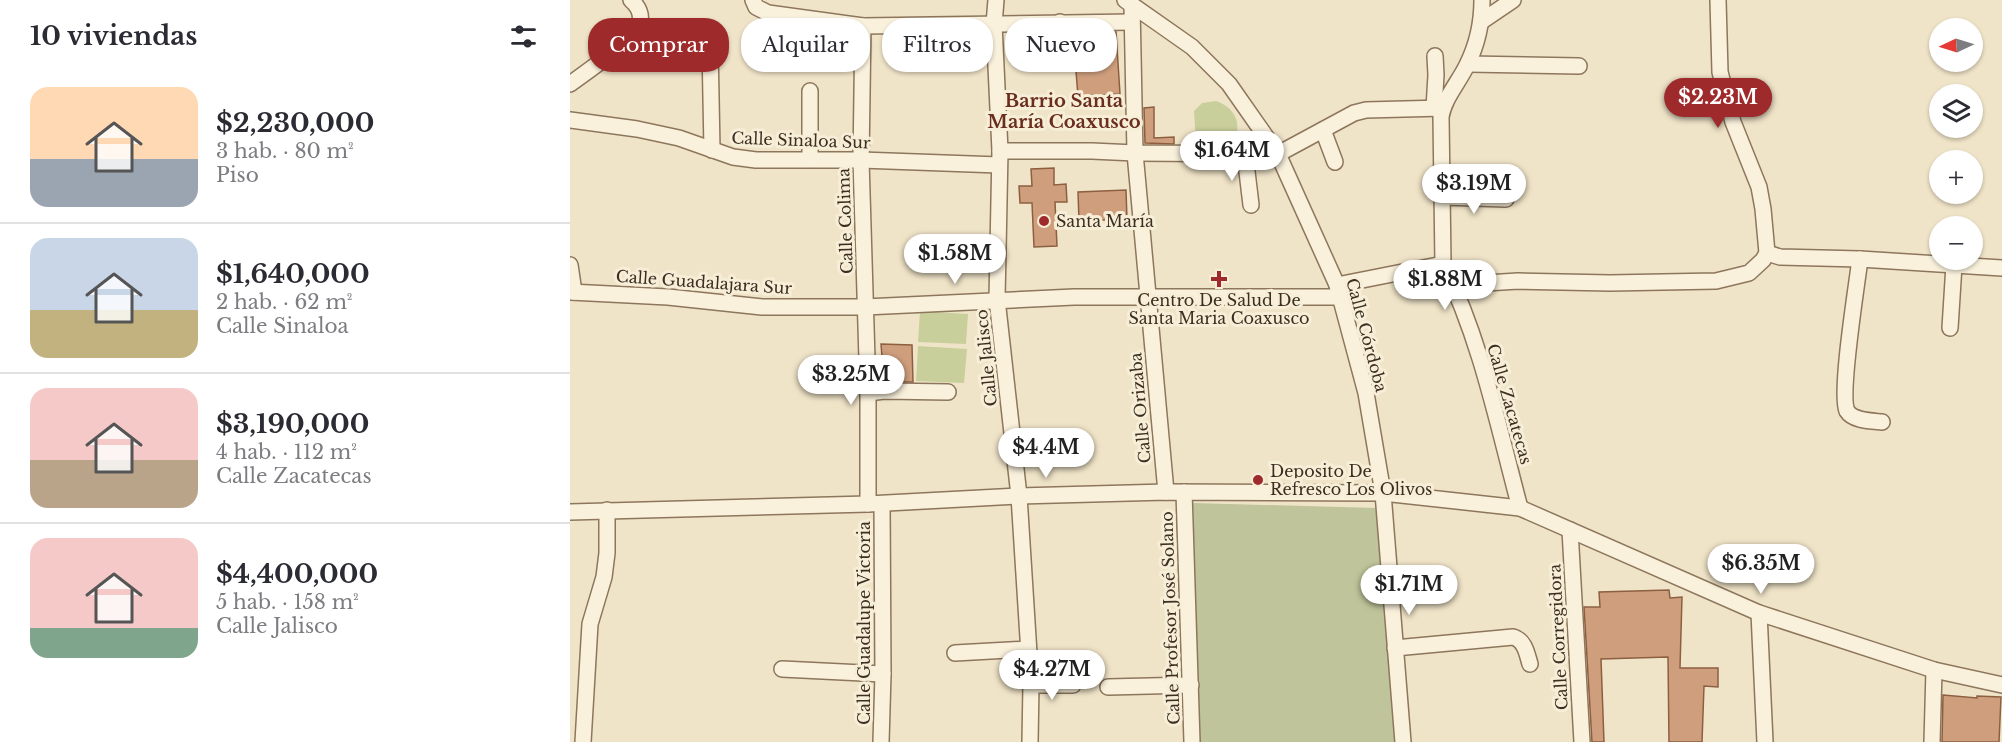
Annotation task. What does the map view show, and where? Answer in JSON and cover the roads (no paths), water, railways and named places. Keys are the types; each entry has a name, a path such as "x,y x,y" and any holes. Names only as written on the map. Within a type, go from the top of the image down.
{"street":[{"path":"570,84 629,37 638,27 640,12 631,0"},
{"name":"Calle Jalisco","path":"996,0 994,24 999,158 997,299 1019,496 1031,685 1030,742"},
{"name":"Calle Zacatecas","path":"1482,0 1482,21 1468,64 1438,108 1441,128 1443,264 1454,285 1486,379 1520,508"},
{"path":"1482,21 1513,0"},
{"path":"1454,285 1518,281 1633,283 1716,281 1749,273 1763,260 1767,253 1759,187 1733,122 1720,72 1718,0"},
{"path":"753,2 760,10 768,13 805,18"},
{"name":"Calle Orizaba","path":"1129,3 1135,153 1166,492"},
{"name":"Calle Córdoba","path":"1129,3 1192,47 1228,84 1278,154 1338,291 1366,393 1383,493 1403,742"},
{"path":"1117,22 1131,22"},
{"path":"870,26 1005,24"},
{"path":"1278,154 1342,119 1366,110 1438,108 1435,56"},
{"path":"1468,64 1579,66"},
{"path":"710,72 712,150"},
{"name":"Calle Colima","path":"862,72 861,160 865,306"},
{"path":"810,91 810,159"},
{"name":"Calle Sinaloa Sur","path":"570,120 637,129 679,138 733,157 756,160 999,158 1092,151 1278,154"},
{"path":"1323,130 1335,162"},
{"path":"1245,155 1251,205"},
{"path":"1443,198 1506,199"},
{"path":"1767,253 1780,257 1929,263"},
{"path":"1860,259 1846,375 1846,409 1851,414 1865,420 1882,422"},
{"name":"Calle Guadalajara Sur","path":"572,292 668,297 762,307 865,306 997,299 1147,298 1338,291 1443,264"},
{"path":"570,265 572,292"},
{"path":"1983,267 2002,268"},
{"path":"1950,328 1954,270"},
{"name":"Calle Guadalupe Victoria","path":"865,306 883,674 881,742"},
{"path":"868,393 948,392"},
{"path":"570,512 875,504 1019,496 1166,492 1383,493 1520,508 1759,613 1934,670 2002,685"},
{"name":"Calle Profesor José Solano","path":"1184,492 1192,742"},
{"path":"583,742 590,624 604,577 607,552 607,510"},
{"name":"Calle Corregidora","path":"1570,530 1582,742"},
{"path":"1759,613 1764,742"},
{"path":"1395,648 1513,637 1524,645 1530,664"},
{"path":"955,653 1028,649"},
{"path":"782,669 883,674"},
{"path":"1932,742 1934,670"},
{"path":"1031,685 1073,685"},
{"path":"1108,687 1191,685"}],"place":[{"name":"Santa María","path":"1044,221"},
{"name":"Centro De Salud De Santa Maria Coaxusco","path":"1219,279"},
{"name":"Deposito De Refresco Los Olivos","path":"1258,480"}],"district":[{"name":"Barrio Santa María Coaxusco","path":"1064,111"}]}
